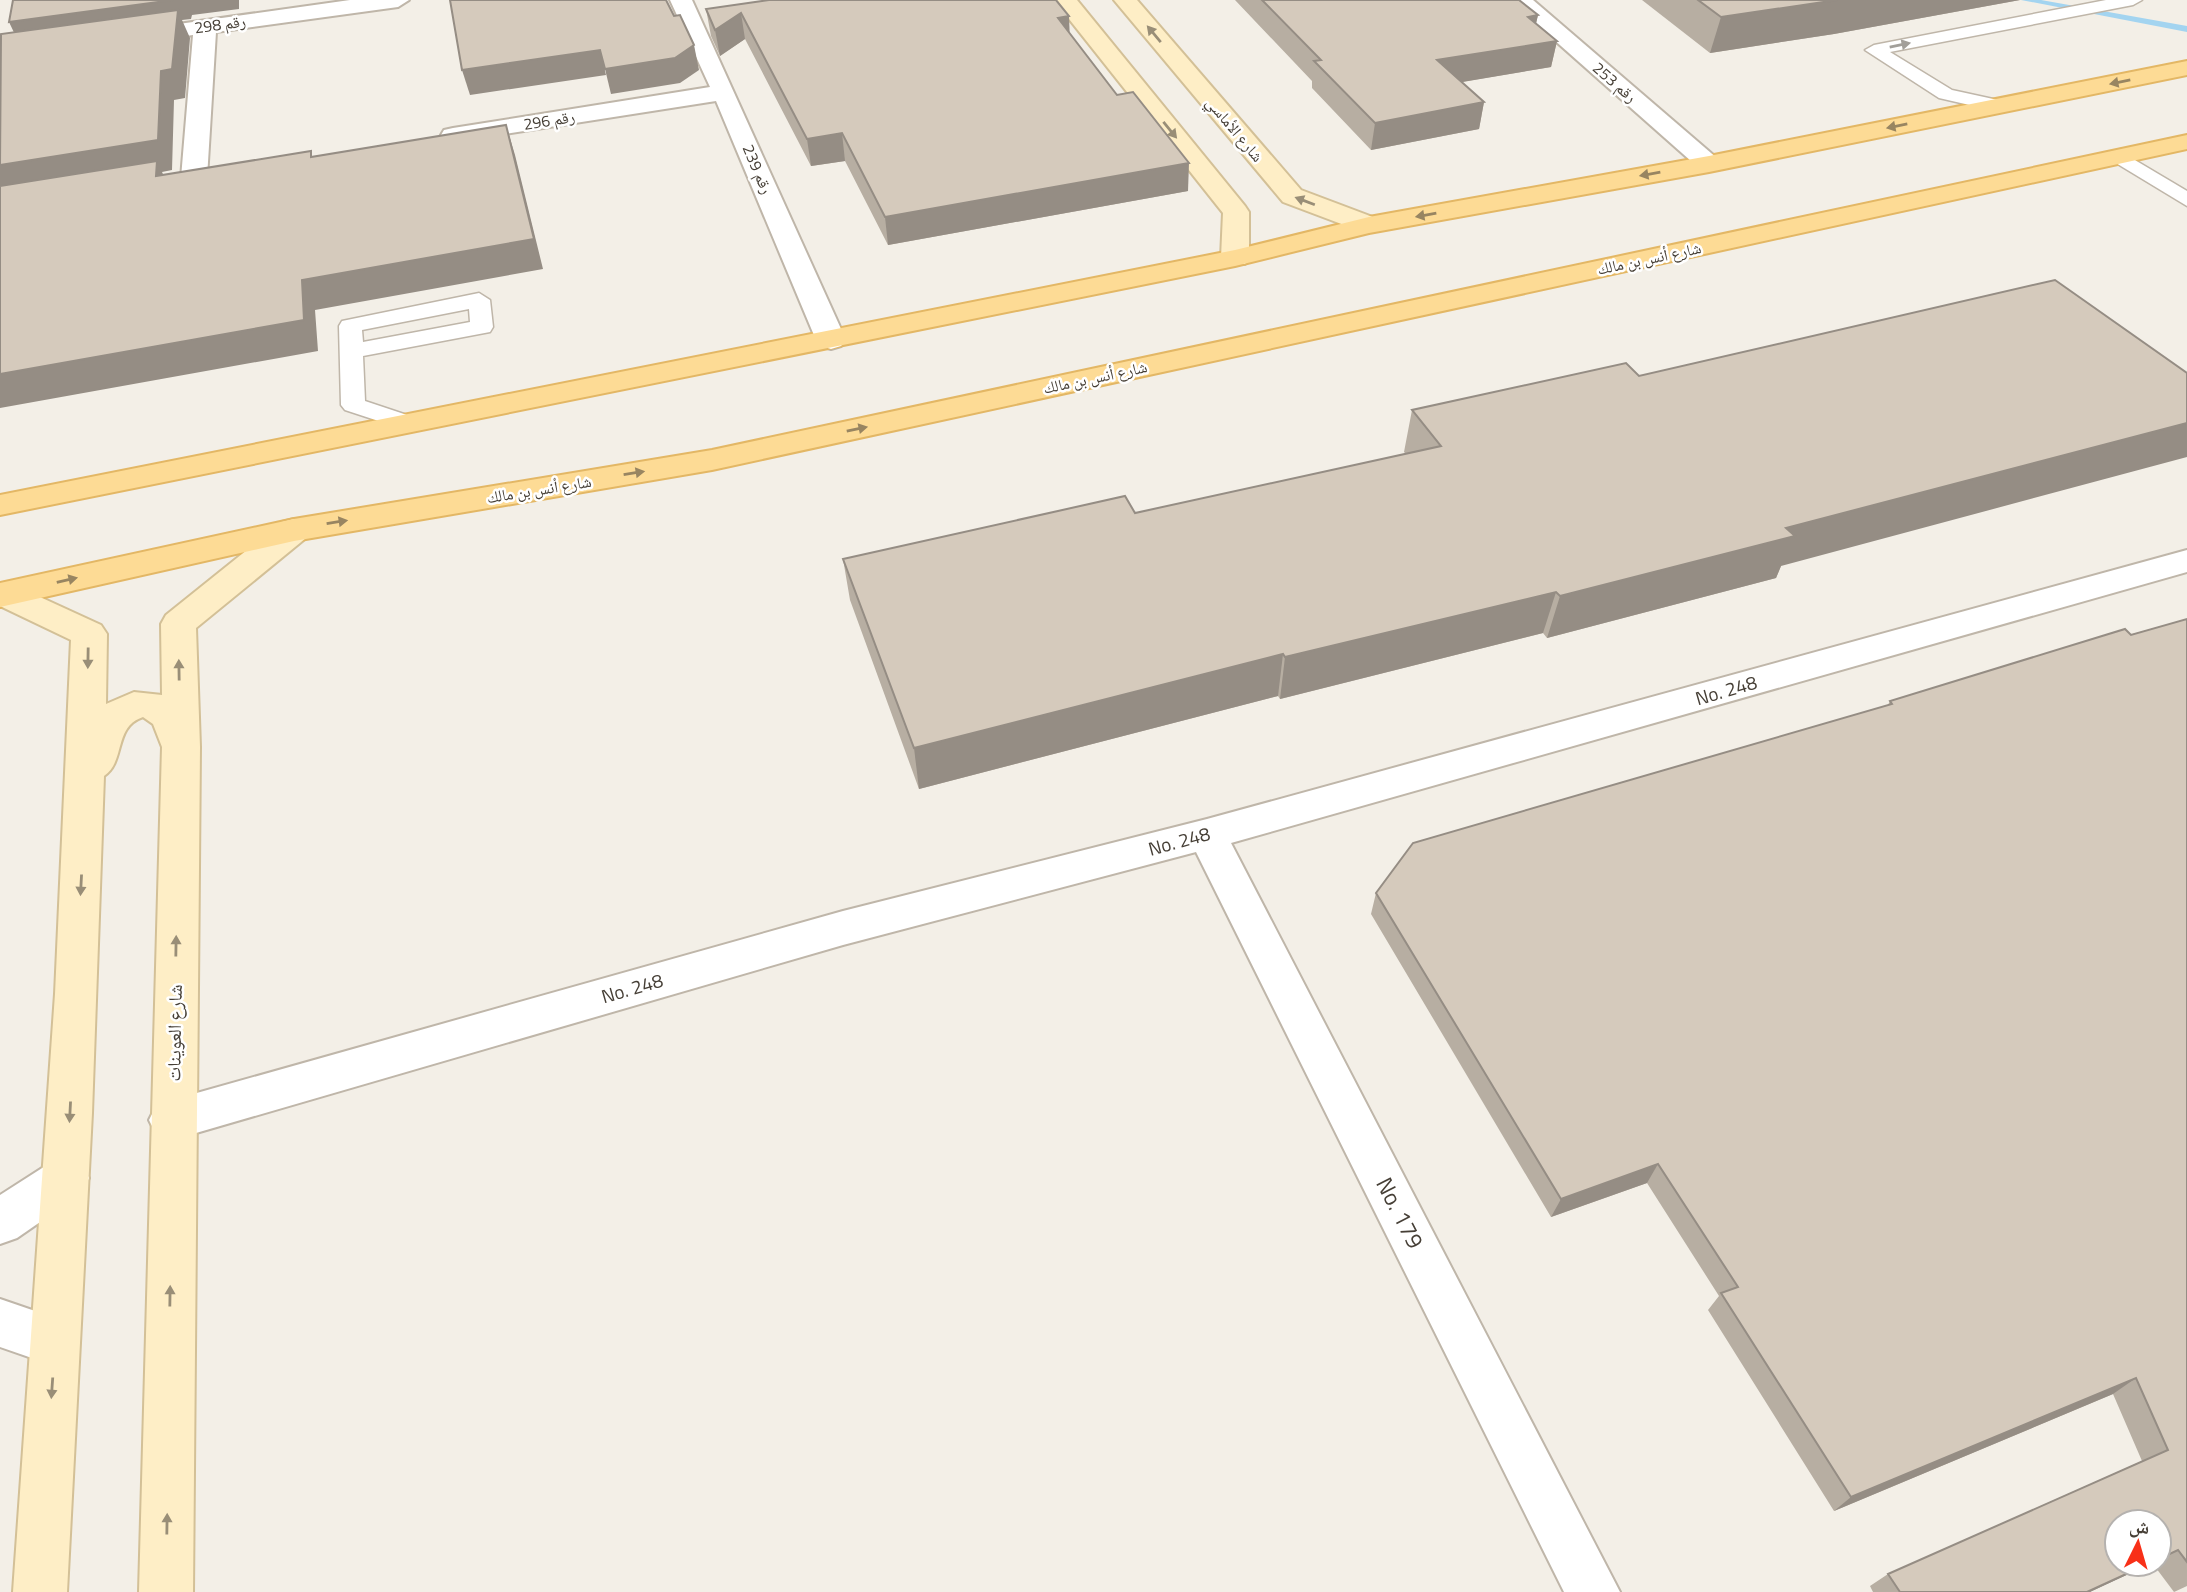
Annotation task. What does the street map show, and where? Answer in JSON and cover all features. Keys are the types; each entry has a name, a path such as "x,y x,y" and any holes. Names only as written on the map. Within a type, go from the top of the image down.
{"main road":[{"path":"0,505 1236,258 1369,225 1709,164 2187,68"},
{"name":"شارع أنس بن مالك","path":"2,594 294,530 712,460 2187,142"}],"street":[{"name":"رقم 298","path":"109,40 398,0"},
{"name":"رقم 239","path":"681,0 724,92 831,340"},
{"name":"شارع الأماسي","path":"1065,0 1237,172 1369,225"},
{"name":"شارع الأماسي","path":"1125,0 1237,172 1236,258"},
{"name":"رقم 253","path":"1520,0 1709,164"},
{"path":"194,177 205,26"},
{"name":"رقم 296","path":"425,140 724,92"},
{"path":"168,182 221,173"},
{"name":"شارع العوينات","path":"166,1592 172,1120 181,747 178,624 294,530"},
{"name":"No. 248","path":"172,1120 843,928 1207,834 2187,561"},
{"path":"2,594 89,634 86,780 66,1178 40,1592"},
{"path":"86,780 97,760 104,731 111,721 127,708 147,703 160,708 168,717 181,747"},
{"name":"No. 179","path":"1207,834 1593,1592"},
{"path":"0,1222 66,1178"},
{"path":"0,1323 55,1341"}],"lane":[{"path":"2000,106 1946,94 1874,50 2133,0"},
{"path":"2118,156 2187,201"},
{"path":"352,351 482,327 479,300 350,326 353,405 411,424"}],"building":[{"path":"13,0 173,0 9,22"},
{"path":"450,0 666,0 674,16 680,15 694,45 675,58 605,69 600,50 462,70"},
{"path":"769,0 1056,0 1069,16 1058,18 1117,95 1133,92 1189,163 885,217 842,133 807,139 741,13 715,30 706,9"},
{"path":"1262,0 1519,0 1538,15 1528,17 1557,41 1437,60 1484,102 1375,123 1314,61 1321,60"},
{"path":"1698,0 1837,0 1721,17"},
{"path":"178,10 172,69 161,71 158,140 0,165 1,34"},
{"path":"506,125 534,239 302,280 304,320 0,374 0,186 157,161 156,176 311,151 311,157"},
{"path":"2055,280 2187,373 2187,423 1786,528 1795,536 1560,596 1556,592 1285,657 1283,654 914,748 843,559 1125,496 1135,513 1441,446 1412,410 1626,363 1639,376"},
{"path":"2187,619 2187,1562 2178,1550 2173,1552 2173,1508 2103,1508 2103,1578 2118,1578 2087,1592 1900,1592 1888,1574 2168,1450 2136,1378 1851,1497 1721,1293 1738,1287 1658,1164 1561,1199 1376,893 1413,843 1892,704 1890,701 2125,629 2131,635"}],"waterway":[{"path":"2026,0 2187,29"}]}
